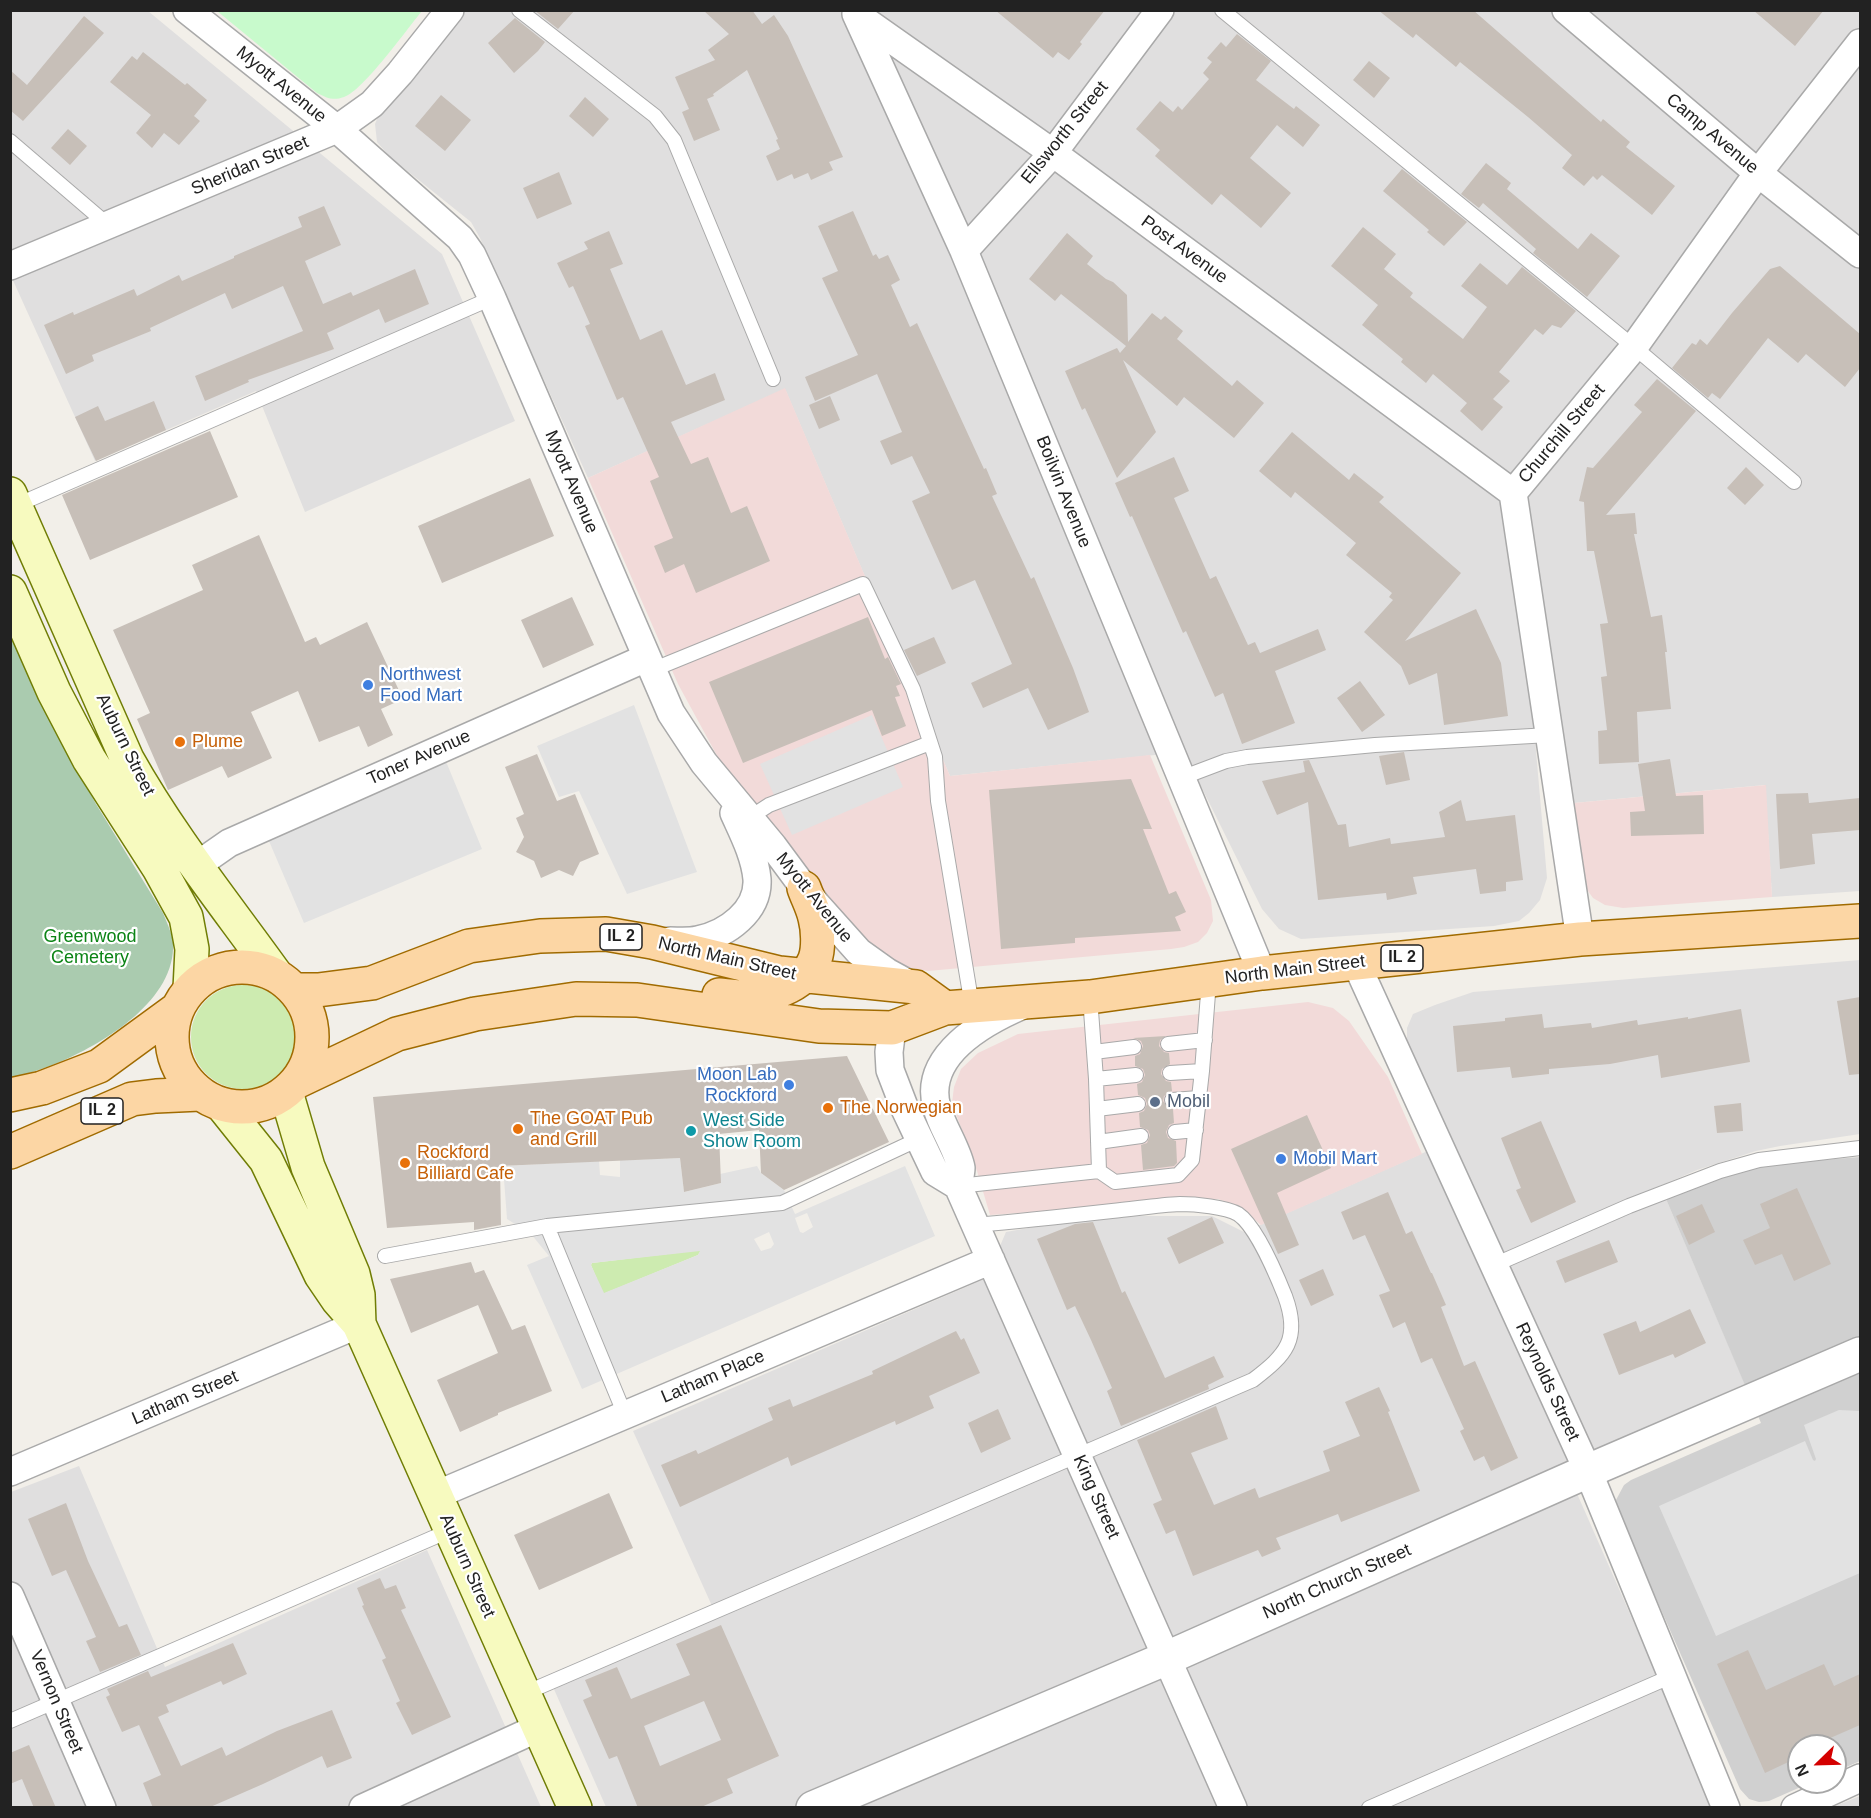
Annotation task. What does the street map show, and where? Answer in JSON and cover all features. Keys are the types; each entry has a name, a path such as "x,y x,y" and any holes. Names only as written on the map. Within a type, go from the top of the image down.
{"main road":[{"name":"Auburn Street","path":"14,499 127,759 148,795 196,866 285,983"},
{"name":"Auburn Street","path":"10,592 54,692 89,759 159,868 186,917 192,949 184,999"},
{"path":"637,1000 670,993 751,997 768,995 805,976 815,959 817,939 815,918 804,888"},
{"name":"North Main Street","path":"291,1087 397,1034 475,1014 576,999 637,1000 819,1026 892,1028 958,1007 1090,997 1262,973 1580,939 1860,921"},
{"name":"North Main Street","path":"285,983 318,990 372,983 469,946 540,936 606,934 652,942 779,973 916,987"},
{"path":"231,967 255,968 285,983 307,1009 312,1031 311,1054 302,1075 291,1087 267,1103 244,1108 211,1100 184,1077 174,1056 171,1032 184,999 209,974 231,967"},
{"path":"916,987 958,1007"},
{"name":"IL 2","path":"10,1095 42,1088 99,1066 184,999"},
{"name":"Auburn Street","path":"291,1087 308,1167 353,1275 358,1295 358,1324"},
{"name":"IL 2","path":"10,1152 132,1099 156,1096 211,1100"},
{"name":"Auburn Street","path":"211,1100 266,1160 321,1275 358,1324 575,1808"}],"street":[{"name":"Myott Avenue","path":"187,10 337,129 460,238 472,255 492,298 671,713 704,764 859,952 886,972 916,987"},
{"name":"Sheridan Street","path":"10,267 337,129 372,104 450,10"},
{"name":"Ellsworth Street","path":"964,251 1053,153 1160,10"},
{"name":"Camp Avenue","path":"1566,10 1758,173 1860,254"},
{"name":"Post Avenue","path":"854,12 1053,153 1513,493"},
{"name":"Boilvin Avenue","path":"854,12 964,251 1262,973"},
{"name":"Churchill Street","path":"1580,939 1513,493 1634,348 1758,173 1860,43"},
{"name":"Toner Avenue","path":"196,866 229,843 649,664"},
{"path":"652,942 697,940 712,936 732,925 746,913 754,897 757,879 748,844 720,782"},
{"name":"Reynolds Street","path":"1356,963 1588,1471 1726,1808"},
{"name":"King Street","path":"1030,1002 969,1034 957,1045 943,1063 937,1078 934,1092 937,1108 961,1169 958,1186 1233,1808"},
{"path":"892,1028 889,1053 890,1070 919,1140 935,1172 958,1186"},
{"name":"Latham Place","path":"435,1495 991,1260"},
{"name":"Latham Street","path":"10,1472 358,1324"},
{"name":"North Church Street","path":"813,1808 1167,1658 1588,1471 1860,1354"},
{"name":"Vernon Street","path":"10,1596 102,1808"},
{"path":"363,1808 538,1728"},
{"path":"1795,1808 1860,1778"}],"lane":[{"path":"519,10 654,116 674,140 773,379"},
{"path":"1222,10 1794,482"},
{"path":"10,141 108,225"},
{"path":"14,499 492,298"},
{"path":"649,664 863,584 913,689 935,757 958,1007"},
{"path":"1181,778 1226,761 1247,757 1375,745 1549,735"},
{"path":"749,818 769,805 930,743"},
{"path":"958,1186 1099,1171 1115,1182 1178,1175 1192,1160 1209,981"},
{"path":"1090,997 1099,1171"},
{"path":"1168,1044 1205,1040"},
{"path":"1094,1052 1134,1047"},
{"path":"1170,1073 1202,1071"},
{"path":"1096,1079 1136,1075"},
{"path":"1172,1100 1199,1098"},
{"path":"1097,1109 1138,1104"},
{"path":"1175,1132 1196,1130"},
{"path":"1098,1142 1141,1136"},
{"path":"385,1256 547,1226 782,1203 919,1140"},
{"path":"1494,1265 1629,1206 1720,1171 1759,1160 1860,1148"},
{"path":"523,1694 1253,1380 1276,1362 1292,1333 1291,1313 1279,1280 1252,1229 1238,1214 1223,1209 1180,1204 976,1226"},
{"path":"547,1226 625,1414"},
{"path":"10,1721 451,1530"},
{"path":"1369,1808 1672,1676"}],"shaded area":[{"path":"11,11 148,11 442,254 515,421 305,512 256,391 95,461 11,276"},
{"path":"464,11 1860,11 1860,891 1772,897 1765,785 1574,803 1514,497 1547,878 1540,900 1519,921 1494,926 1301,939 1279,929 1262,909 1184,752 950,776 785,389 588,478 471,222 390,157 377,142 375,124 382,107"},
{"path":"785,388 950,776 1150,755 1211,900 1213,921 1207,933 1198,942 1171,949 928,971 901,966 853,937 727,774 678,684 588,478"},
{"path":"634,705 697,872 627,894 579,791 559,797 537,746"},
{"path":"872,715 903,787 792,835 760,764"},
{"path":"445,759 482,849 304,923 266,834"},
{"path":"1766,785 1772,897 1623,908 1605,905 1593,898 1585,887 1579,871 1574,803"},
{"path":"1860,960 1860,1134 1756,1151 1697,1170 1658,1187 1666,1199 1745,1384 1564,1464 1715,1807 606,1807 553,1687 717,1617 633,1431 1010,1268 1000,1246 1006,1232 1095,1216 1212,1216 1244,1232 1448,1142 1407,1048 1407,1028 1413,1014 1435,1005 1473,992"},
{"path":"1308,1002 1333,1008 1349,1021 1388,1077 1422,1154 1261,1225 1240,1207 1218,1199 990,1215 977,1171 952,1103 954,1087 961,1069 978,1053 1018,1034"},
{"path":"1860,1157 1860,1761 1847,1767 1847,1734 1787,1734 1787,1793 1769,1801 1759,1802 1749,1799 1740,1789 1618,1512 1616,1500 1624,1485 1631,1480 1761,1423 1666,1199 1757,1165"},
{"path":"680,1158 684,1192 721,1183 720,1174 757,1166 761,1173 784,1190 795,1214 905,1166 935,1236 582,1389 527,1265 549,1256 531,1234 507,1219 503,1166 599,1161 600,1175 620,1177 620,1160","holes":["807,1213 813,1227 803,1233 800,1232 795,1218","769,1232 774,1244 771,1248 761,1251 754,1239","700,1251 698,1255 604,1293 592,1263"]},
{"path":"1839,1410 1860,1411 1860,1573 1716,1636 1659,1506 1805,1441 1815,1461 1804,1425"},
{"path":"79,1466 165,1667 427,1550 541,1807 11,1808 11,1492"},
{"path":"1860,1796 1860,1807 1833,1807"}],"green space":[{"path":"217,11 422,11 362,84 344,97 333,99 317,93"},
{"name":"Greenwood Cemetery","path":"10,631 46,712 96,804 163,913 173,943 171,963 163,982 151,1000 135,1016 80,1053 56,1064 11,1079"},
{"path":"243,985 263,989 280,1000 291,1017 295,1037 291,1057 280,1074 263,1085 243,1089 223,1085 206,1074 195,1057 191,1037 195,1017 206,1000 223,989"},
{"path":"701,1250 698,1255 603,1294 591,1265 592,1263"}],"building":[{"path":"534,10 575,10 558,29"},
{"path":"703,10 752,10 762,24 774,15 788,36 843,157 829,162 833,170 811,180 808,173 794,179 792,174 777,181 766,156 780,149 776,140 778,139 747,70 707,99 720,130 694,141 682,112 689,109 675,77 715,60 708,50 729,34"},
{"path":"995,10 1105,10 1069,60 1058,52 1053,58"},
{"path":"1378,10 1473,10 1601,122 1603,119 1630,142 1626,147 1675,186 1652,215 1602,175 1597,180 1593,176 1584,186 1562,168 1572,155 1528,117 1460,62 1456,67 1416,34 1413,38"},
{"path":"1753,10 1824,10 1795,46"},
{"path":"84,16 104,33 23,121 10,110 10,70 27,85"},
{"path":"515,18 545,42 514,73 488,43"},
{"path":"1237,34 1271,61 1256,80 1294,109 1296,106 1320,125 1303,147 1277,125 1250,158 1291,193 1261,228 1221,194 1212,205 1155,156 1160,150 1136,129 1160,101 1173,112 1178,106 1182,110 1209,79 1203,73 1212,62 1207,58 1221,42 1226,47"},
{"path":"143,52 207,100 194,116 200,121 179,145 164,133 152,148 136,133 151,115 110,82 132,56 137,60"},
{"path":"1369,61 1390,78 1374,98 1353,80"},
{"path":"441,95 471,120 445,151 415,126"},
{"path":"585,97 609,119 593,137 569,116"},
{"path":"68,129 87,146 70,165 51,148"},
{"path":"1486,163 1511,183 1507,189 1578,249 1591,233 1620,256 1587,297 1533,253 1536,249 1483,203 1479,208 1461,194"},
{"path":"1402,169 1467,222 1444,246 1427,232 1429,230 1383,191"},
{"path":"559,172 572,204 537,219 523,188"},
{"path":"324,206 341,245 305,261 323,304 351,292 353,296 415,269 429,304 385,323 379,309 327,333 334,349 248,380 249,382 205,401 195,376 303,331 283,286 232,309 225,293 150,328 151,331 92,355 94,361 66,374 44,325 73,312 74,315 134,289 137,296 179,275 182,281 302,227 298,217"},
{"path":"853,211 873,256 876,254 879,259 888,255 900,280 891,285 910,327 917,323 984,469 986,468 997,494 992,496 1031,579 1034,577 1073,668 1089,712 1048,730 1028,688 983,708 971,683 1012,664 975,580 952,590 912,501 930,493 912,456 891,465 880,441 902,432 877,374 815,401 805,377 858,355 822,278 838,271 818,226"},
{"path":"1363,227 1396,254 1384,269 1413,293 1410,297 1463,339 1487,307 1461,286 1480,263 1507,285 1522,267 1576,311 1561,328 1552,325 1543,335 1535,329 1499,372 1510,381 1493,399 1503,407 1482,431 1460,411 1467,403 1433,374 1426,383 1401,362 1403,359 1362,325 1378,305 1331,266"},
{"path":"609,231 623,264 610,269 640,340 662,330 686,385 715,373 725,400 671,422 691,464 708,457 731,513 747,506 770,561 696,593 684,564 665,573 654,546 673,538 650,481 659,477 623,397 617,400 585,326 590,324 573,286 569,288 557,263 588,249 584,242"},
{"path":"1067,233 1093,256 1087,264 1127,295 1128,342 1152,313 1161,320 1165,316 1183,331 1177,339 1232,386 1237,380 1264,403 1234,438 1184,397 1177,406 1123,360 1156,432 1117,478 1085,408 1082,410 1065,371 1117,348 1120,353 1126,346 1061,294 1055,301 1029,279"},
{"path":"1780,266 1860,334 1860,368 1845,387 1806,354 1798,363 1768,338 1720,399 1712,393 1708,398 1672,368 1692,343 1696,345 1700,339 1707,345 1770,269"},
{"path":"1657,379 1696,411 1606,515 1635,513 1637,534 1634,534 1651,617 1662,615 1671,709 1637,712 1639,762 1599,764 1598,731 1607,730 1601,677 1607,676 1600,624 1608,623 1594,551 1587,551 1584,502 1579,501 1587,467 1593,468 1642,412 1634,405"},
{"path":"830,396 840,420 819,429 809,405"},
{"path":"154,401 166,430 96,461 75,417 98,406 105,421"},
{"path":"210,431 238,497 90,560 62,495"},
{"path":"1292,432 1349,480 1354,473 1384,497 1379,502 1461,573 1405,641 1476,609 1501,663 1508,716 1444,725 1437,673 1409,685 1401,666 1364,632 1393,600 1389,597 1392,593 1346,555 1356,543 1295,492 1291,498 1259,471"},
{"path":"1174,457 1189,491 1174,498 1210,579 1216,576 1248,645 1255,642 1260,653 1318,629 1326,650 1275,671 1295,723 1242,744 1223,693 1215,697 1186,631 1183,633 1132,516 1130,517 1115,483"},
{"path":"1746,467 1764,485 1745,505 1727,488"},
{"path":"530,478 554,536 442,583 418,526"},
{"path":"259,535 305,642 316,637 320,645 367,622 403,699 381,709 393,735 368,747 359,726 319,742 298,691 251,712 272,758 228,778 222,766 168,790 137,719 150,713 113,630 203,590 192,565"},
{"path":"572,597 594,645 543,668 521,620"},
{"path":"868,617 885,659 888,657 901,684 896,686 900,696 895,697 906,726 882,736 872,710 743,763 709,682"},
{"path":"934,637 946,663 917,676 904,650"},
{"path":"1360,681 1385,715 1362,732 1337,698"},
{"path":"1404,752 1410,780 1386,785 1379,756"},
{"path":"537,754 557,801 575,794 599,854 580,862 573,876 559,870 541,878 534,861 516,852 524,837 516,818 524,814 505,767"},
{"path":"1670,759 1676,796 1703,795 1704,834 1631,836 1630,812 1645,811 1638,764"},
{"path":"1309,760 1338,825 1346,824 1349,847 1390,838 1391,844 1445,837 1439,812 1461,800 1466,821 1515,815 1523,880 1506,882 1506,891 1480,894 1476,869 1413,877 1417,894 1387,900 1386,893 1318,900 1308,802 1277,815 1262,781 1305,772 1303,761"},
{"path":"1131,779 1152,829 1143,829 1169,894 1176,891 1186,912 1175,917 1181,931 1075,938 1075,943 1001,949 989,790"},
{"path":"1808,793 1809,803 1860,798 1860,830 1812,834 1815,864 1780,869 1776,794"},
{"path":"1860,997 1860,1074 1849,1075 1837,1001"},
{"path":"1741,1009 1750,1062 1661,1078 1658,1055 1610,1064 1549,1069 1549,1074 1512,1078 1510,1067 1457,1072 1453,1026 1505,1021 1505,1018 1542,1014 1544,1028 1591,1023 1592,1028 1637,1020 1638,1025 1688,1017 1688,1019"},
{"name":"Mobil","path":"1166,1036 1160,1040 1159,1046 1164,1052 1169,1053 1170,1064 1162,1069 1161,1074 1166,1081 1171,1082 1172,1091 1164,1096 1163,1101 1168,1108 1173,1109 1174,1123 1169,1125 1166,1132 1168,1138 1176,1141 1177,1163 1174,1166 1143,1170 1141,1145 1147,1143 1150,1135 1148,1130 1140,1127 1139,1113 1144,1111 1147,1104 1145,1098 1138,1095 1137,1084 1142,1082 1145,1075 1143,1069 1135,1066 1135,1056 1140,1054 1143,1046 1141,1041 1133,1038"},
{"path":"847,1056 889,1142 784,1190 761,1173 759,1130 719,1134 721,1183 684,1192 680,1158 500,1166 501,1225 474,1230 474,1222 387,1228 373,1097"},
{"path":"1741,1103 1743,1131 1717,1133 1714,1106"},
{"name":"Mobil Mart","path":"1307,1115 1331,1168 1277,1193 1299,1245 1278,1254 1231,1149"},
{"path":"1541,1121 1576,1202 1531,1223 1516,1190 1521,1188 1501,1138"},
{"path":"1797,1188 1831,1264 1794,1281 1782,1254 1755,1265 1743,1240 1770,1228 1760,1204"},
{"path":"1388,1192 1406,1234 1412,1231 1446,1305 1441,1307 1464,1366 1475,1361 1518,1458 1491,1471 1484,1456 1474,1461 1460,1431 1464,1429 1432,1358 1421,1363 1405,1322 1393,1328 1379,1295 1390,1291 1365,1235 1353,1240 1341,1212"},
{"path":"1702,1204 1715,1232 1689,1245 1676,1216"},
{"path":"1212,1217 1224,1243 1179,1264 1167,1238"},
{"path":"1093,1222 1122,1293 1125,1291 1165,1378 1214,1356 1224,1377 1208,1385 1209,1389 1121,1426 1107,1391 1112,1388 1091,1340 1075,1306 1067,1310 1037,1239 1075,1224"},
{"path":"1609,1240 1618,1262 1565,1283 1556,1261"},
{"path":"471,1262 475,1273 484,1270 512,1330 525,1325 552,1391 498,1413 460,1432 437,1380 498,1353 478,1305 411,1333 390,1279"},
{"path":"1323,1269 1334,1295 1311,1306 1299,1280"},
{"path":"1690,1309 1706,1343 1675,1358 1673,1354 1619,1375 1603,1334 1636,1321 1640,1332"},
{"path":"956,1331 961,1340 964,1338 980,1373 929,1396 934,1408 896,1425 895,1421 791,1466 788,1457 680,1507 661,1465 696,1450 698,1454 773,1420 768,1408 790,1399 793,1407 873,1374 872,1371"},
{"path":"1379,1387 1420,1491 1341,1522 1338,1514 1276,1538 1281,1549 1262,1557 1258,1550 1193,1576 1175,1530 1166,1534 1153,1504 1162,1500 1137,1440 1216,1406 1228,1439 1191,1453 1214,1505 1255,1488 1259,1498 1330,1471 1323,1451 1360,1436 1345,1402"},
{"path":"998,1409 1011,1439 981,1453 968,1423"},
{"path":"609,1493 633,1548 539,1590 514,1535"},
{"path":"66,1503 88,1561 119,1627 127,1624 141,1655 100,1672 86,1641 96,1637 66,1570 52,1576 28,1519"},
{"path":"380,1578 385,1589 396,1585 406,1608 401,1610 451,1717 412,1735 396,1703 400,1701 382,1660 386,1658 362,1606 364,1605 357,1588"},
{"path":"721,1625 779,1756 727,1779 733,1793 699,1808 638,1808 617,1756 609,1759 583,1700 592,1696 585,1680 617,1667 631,1699 690,1675 676,1644","holes":["704,1701 721,1740 660,1766 644,1726"]},
{"path":"233,1643 247,1674 223,1685 221,1681 166,1705 169,1712 158,1717 181,1766 222,1747 226,1756 277,1731 332,1710 352,1758 327,1768 322,1756 208,1808 153,1808 143,1783 161,1775 139,1725 122,1732 106,1697 110,1695 107,1689 148,1671 151,1677"},
{"path":"1748,1650 1766,1690 1824,1664 1834,1686 1860,1674 1860,1725 1839,1734 1787,1734 1787,1763 1765,1773 1717,1664"},
{"path":"29,1745 56,1808 34,1808 22,1779 10,1784 10,1753"}],"place":[{"name":"Northwest Food Mart","path":"368,685"},
{"name":"Plume","path":"180,742"},
{"name":"Moon Lab Rockford","path":"789,1085"},
{"name":"Mobil","path":"1155,1102"},
{"name":"The Norwegian","path":"828,1108"},
{"name":"The GOAT Pub and Grill","path":"518,1129"},
{"name":"West Side Show Room","path":"691,1131"},
{"name":"Mobil Mart","path":"1281,1159"},
{"name":"Rockford Billiard Cafe","path":"405,1163"}]}
